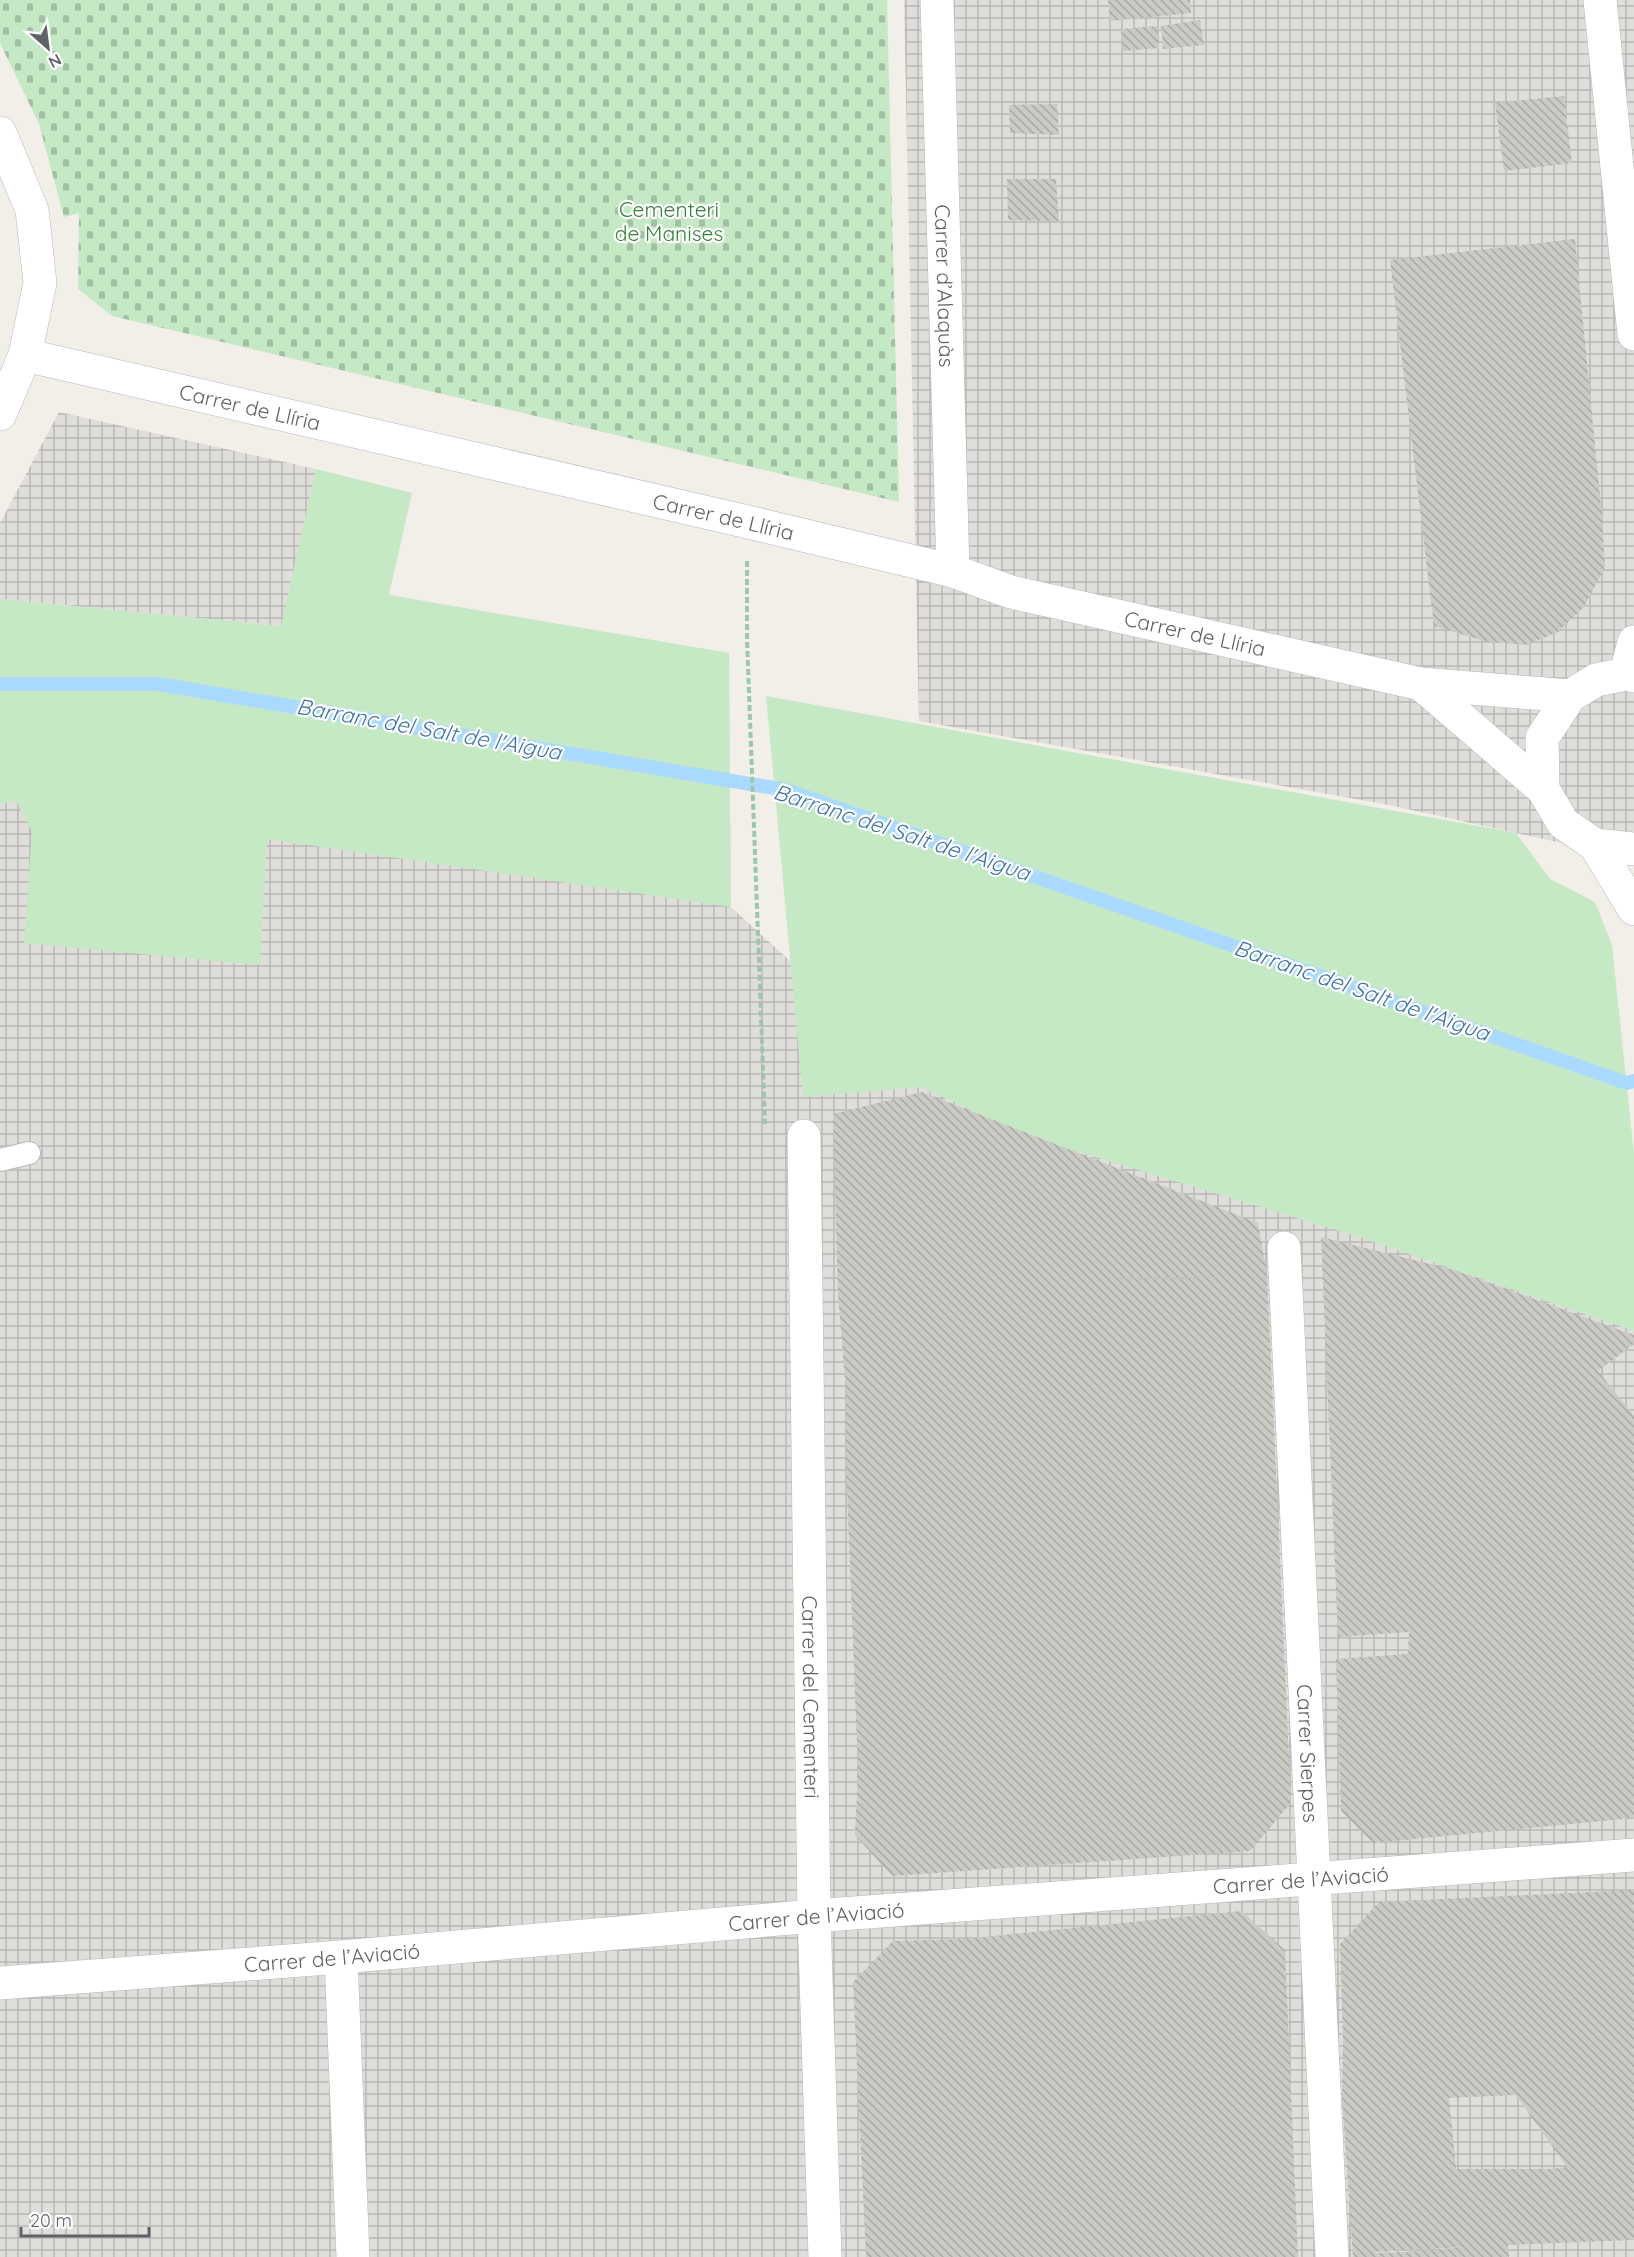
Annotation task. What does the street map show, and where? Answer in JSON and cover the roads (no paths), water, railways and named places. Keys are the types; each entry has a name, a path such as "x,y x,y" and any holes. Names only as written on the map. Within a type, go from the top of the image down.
{"street":[{"name":"Carrer d’Alaquàs","path":"937,0 952,571"},
{"path":"1600,0 1634,334"},
{"path":"0,133 32,210 40,283 25,355 0,414"},
{"name":"Carrer de Llíria","path":"25,355 952,571 1011,592 1421,684 1570,696"},
{"path":"1634,642 1630,675 1596,680 1570,696 1542,738 1543,789 1563,823 1595,845 1634,909"},
{"name":"Carrer de Llíria","path":"1421,684 1543,789"},
{"path":"1595,845 1634,849"},
{"name":"Carrer del Cementeri","path":"804,1136 814,1916 825,2257"},
{"name":"Carrer Sierpes","path":"1284,1248 1332,2257"},
{"name":"Carrer de l’Aviació","path":"0,1983 340,1957 814,1916 1634,1855"},
{"path":"340,1957 352,2257"}],"lane":[{"path":"0,1160 29,1153"}],"waterway":[{"name":"Barranc del Salt de l'Aigua","path":"0,684 158,684 786,790 1627,1083 1634,1081"}],"park label":[{"name":"Cementeri de Manises","path":"669,221"}]}
